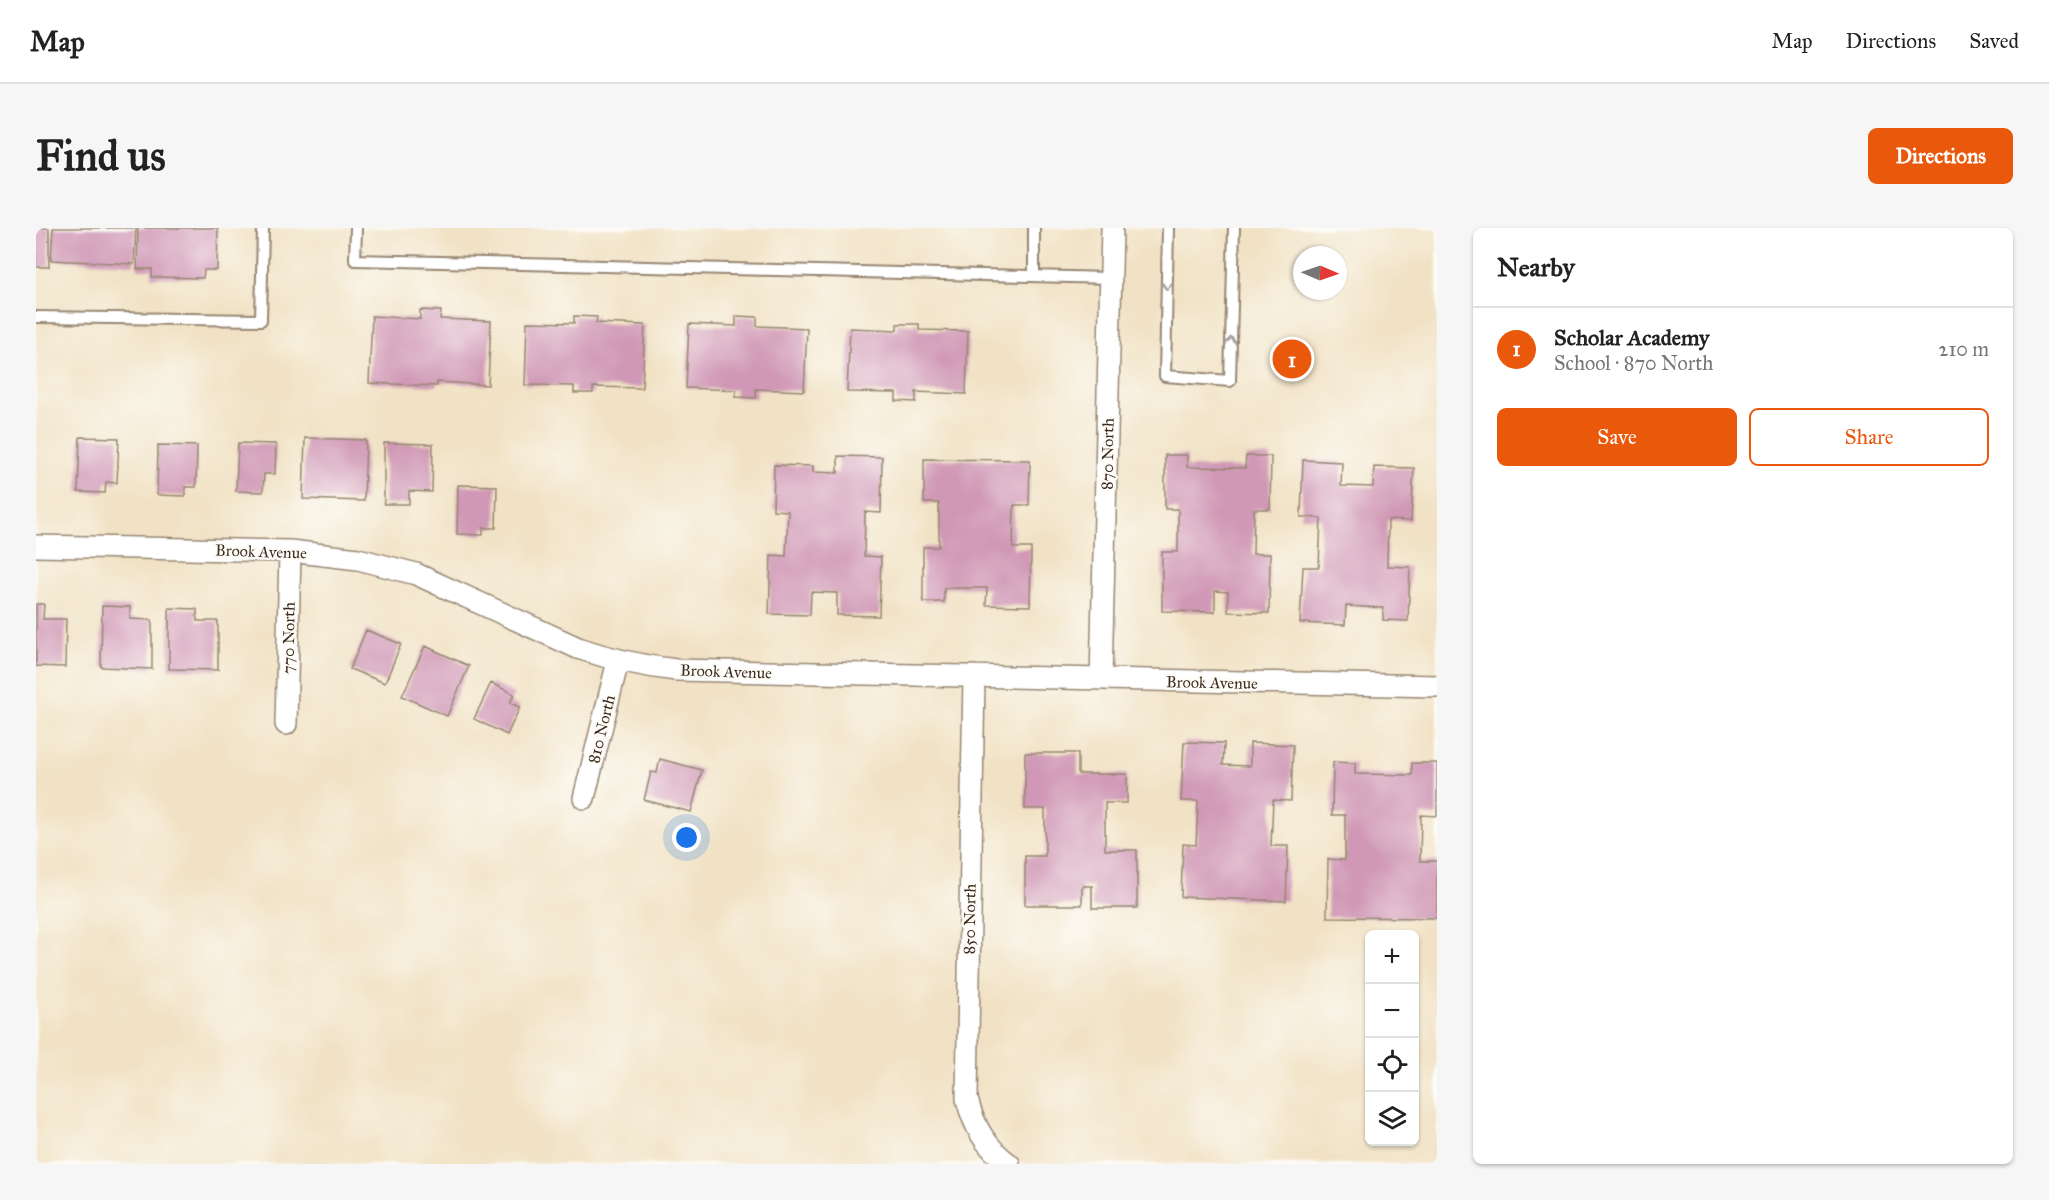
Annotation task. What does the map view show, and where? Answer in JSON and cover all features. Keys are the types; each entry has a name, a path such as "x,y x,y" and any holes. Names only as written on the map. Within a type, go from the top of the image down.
{"street":[{"name":"870 North","path":"1101,679 1112,228"},
{"name":"Brook Avenue","path":"36,546 290,551 358,559 416,574 578,648 618,661 676,670 1437,686"},
{"name":"770 North","path":"286,724 290,551"},
{"name":"810 North","path":"584,798 618,661"},
{"name":"850 North","path":"974,676 967,1092 971,1115 977,1129 1003,1159"}],"lane":[{"path":"36,317 261,320 263,228"},
{"path":"356,228 355,260 1111,278"},
{"path":"1034,228 1034,276"},
{"path":"1168,228 1165,376 1230,381 1234,228"}],"building":[{"path":"36,228 49,228 49,267 36,267"},
{"path":"53,228 136,228 134,264 51,260"},
{"path":"138,228 218,228 217,270 204,270 203,278 152,277 152,269 137,269"},
{"path":"420,310 441,311 440,319 491,321 488,385 437,382 437,386 369,383 372,316 420,319"},
{"path":"574,316 597,317 596,323 645,325 642,388 593,387 593,393 574,393 574,386 525,385 527,322 574,323"},
{"path":"736,316 757,317 757,326 807,328 804,391 756,389 756,398 735,397 736,390 686,388 689,324 736,326"},
{"path":"897,324 919,324 919,330 968,331 966,394 916,392 916,402 896,401 896,393 847,392 850,328 897,330"},
{"path":"80,437 119,438 117,483 106,482 105,493 78,492"},
{"path":"305,438 366,440 364,501 303,499"},
{"path":"238,443 276,444 275,474 264,474 263,492 236,491"},
{"path":"384,443 433,444 432,492 409,491 409,504 384,504"},
{"path":"158,445 197,446 196,487 185,487 185,496 157,495"},
{"path":"1165,455 1187,455 1187,467 1245,468 1246,456 1271,456 1270,509 1254,509 1253,554 1270,554 1269,613 1228,612 1228,592 1215,591 1215,612 1162,611 1162,552 1178,552 1178,509 1165,509"},
{"path":"838,456 882,457 881,513 865,512 864,556 881,557 879,616 837,615 837,593 811,592 810,615 769,614 771,555 786,556 788,511 773,510 774,465 813,466 813,472 838,473"},
{"path":"924,459 1030,460 1029,505 1014,505 1013,548 1031,548 1030,606 986,605 987,588 944,588 944,602 923,602 923,547 939,547 939,503 924,503"},
{"path":"1303,460 1342,462 1341,486 1373,487 1374,467 1414,468 1411,521 1388,520 1387,566 1410,567 1408,621 1383,620 1383,608 1346,606 1345,625 1300,623 1303,567 1319,567 1321,518 1301,517"},
{"path":"458,485 497,486 496,528 483,528 483,535 457,534"},
{"path":"36,604 44,604 43,619 66,619 65,667 36,666"},
{"path":"102,606 130,607 130,619 152,620 152,669 101,667"},
{"path":"169,608 197,609 197,621 218,621 218,670 169,669"},
{"path":"366,630 401,644 385,683 350,669"},
{"path":"425,646 469,666 447,716 402,696"},
{"path":"491,683 514,694 510,703 520,707 507,735 474,719"},
{"path":"1184,742 1224,743 1223,765 1250,766 1250,743 1293,745 1291,801 1273,800 1271,846 1288,846 1286,901 1181,897 1183,844 1196,845 1198,801 1181,801"},
{"path":"1025,753 1078,753 1078,774 1127,774 1127,803 1105,803 1105,850 1137,850 1137,908 1092,908 1092,886 1082,886 1082,905 1025,905 1025,856 1045,856 1045,809 1025,809"},
{"path":"660,759 702,770 691,812 644,800 651,772 657,773"},
{"path":"1333,762 1355,763 1355,774 1412,775 1412,763 1437,763 1437,816 1421,815 1420,861 1437,861 1437,918 1327,917 1328,859 1345,860 1345,815 1332,815"}],"place":[{"name":"Scholar Academy","path":"1292,359"}]}
